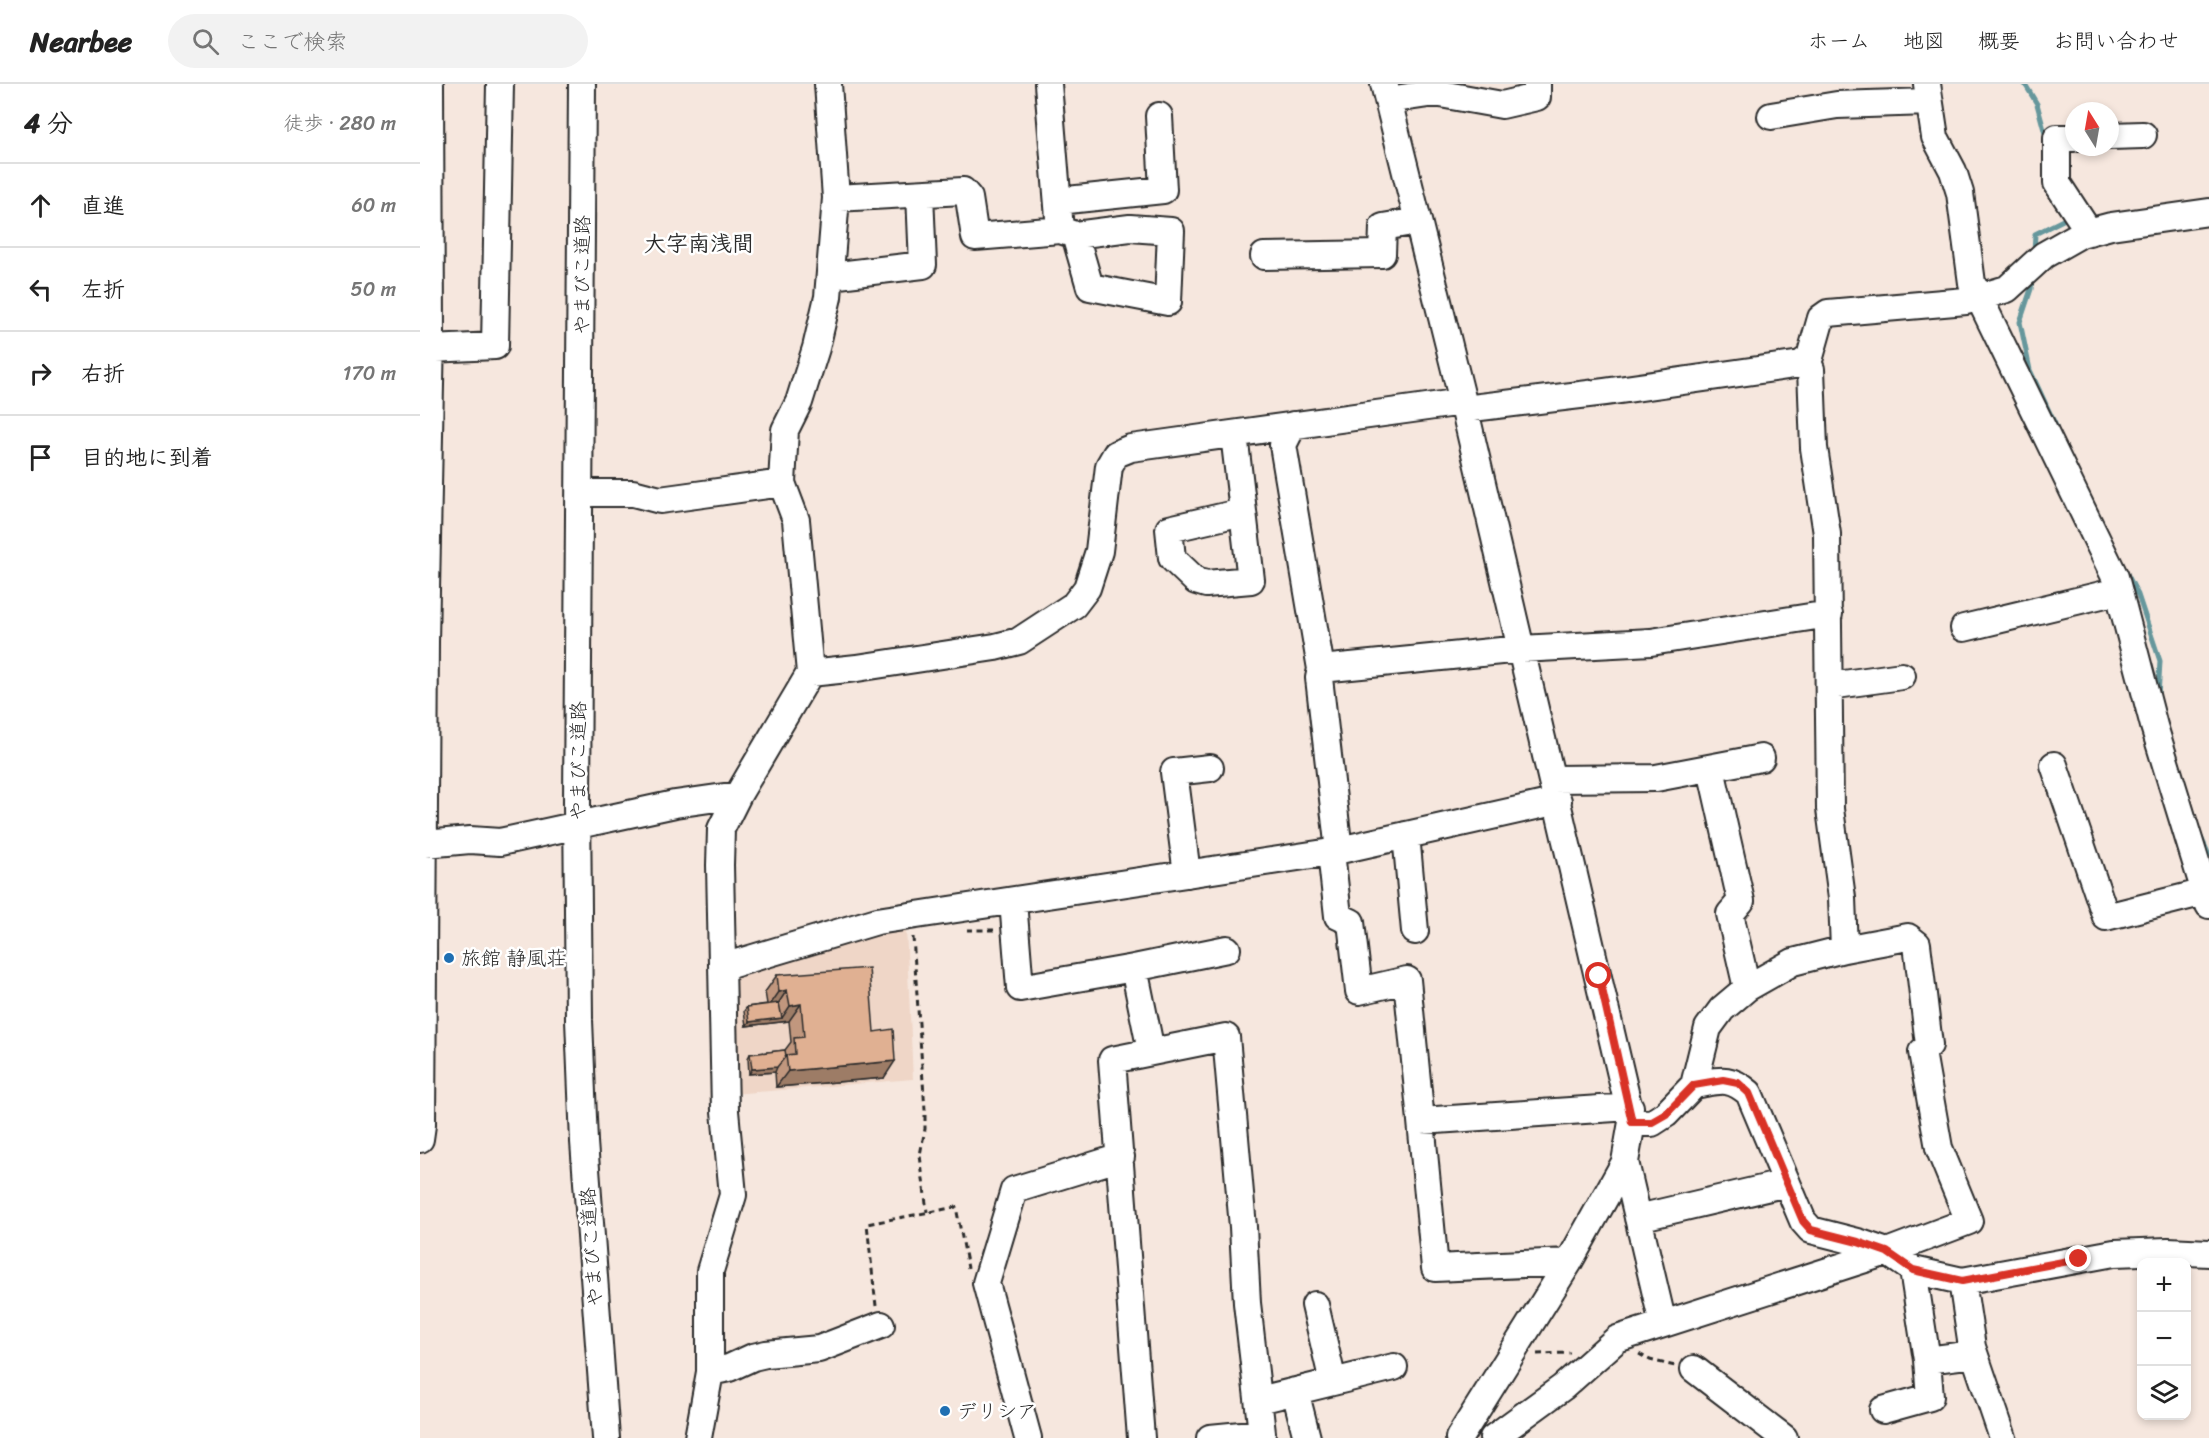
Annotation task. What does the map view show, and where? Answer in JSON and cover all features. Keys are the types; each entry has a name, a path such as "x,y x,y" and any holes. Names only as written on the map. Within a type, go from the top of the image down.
{"street":[{"path":"420,1139 425,844 425,642 431,349 430,84"},
{"path":"431,349 495,346 500,84"},
{"name":"やまびこ道路","path":"582,84 577,826 579,1020 584,1142 606,1438"},
{"path":"698,1438 710,1372 710,1271 733,1195 725,1111 721,828 810,673 796,520 782,483 785,430 799,402 816,348 828,297 836,198 831,84"},
{"path":"836,198 963,192 969,198 975,237 1068,232 1058,201 1048,84"},
{"path":"1537,84 1537,97 1502,105 1435,93 1386,92 1464,406 1631,1114 1625,1162 1663,1324"},
{"path":"1771,116 1928,93 1935,137 1953,171 1960,193 1972,283 2115,577 2154,726 2203,860 2207,898 2106,917 2054,765"},
{"path":"1058,201 1163,190 1159,116"},
{"path":"2119,136 2143,135"},
{"path":"2065,138 2057,138 2056,183 2089,232"},
{"path":"830,276 923,265 920,194"},
{"path":"810,673 995,647 1019,641 1074,605 1087,588 1099,551 1109,466 1116,454 1131,448 1293,425 1709,377 1801,364 1810,357 1821,318 1828,313 1966,301 2007,289 2044,255 2081,234 2110,226 2209,212"},
{"path":"1264,256 1382,254 1383,227 1418,221"},
{"path":"1806,360 1811,369 1814,448 1827,534 1830,809 1842,898 1844,949"},
{"path":"1293,425 1283,445 1321,669 1319,678 1335,851 1338,916 1351,922 1359,991 1407,980 1435,1268 1569,1262"},
{"path":"1234,434 1243,512"},
{"path":"581,493 633,493 660,500 782,483"},
{"path":"1964,628 2118,591"},
{"path":"1321,669 1521,649 1651,642 1829,614"},
{"path":"1829,686 1902,676"},
{"path":"723,967 877,921 1335,851 1406,835 1555,790 1656,778 1761,758"},
{"path":"1187,874 1174,772 1210,768"},
{"path":"1711,769 1741,901 1730,914 1747,988"},
{"path":"425,844 470,840 500,842 675,804 738,795"},
{"path":"1406,835 1415,931"},
{"path":"1013,901 1020,988 1227,949"},
{"path":"1421,1121 1631,1114 1652,1122 1666,1114 1694,1085 1708,1028 1722,1009 1747,988 1792,962 1908,937 1917,944 1929,1045 1922,1052 1939,1148 1969,1221 1887,1252 1617,1339 1563,1387 1496,1437"},
{"path":"1134,968 1151,1051"},
{"path":"1141,1438 1112,1060 1226,1037 1243,1227 1247,1303 1262,1433 1210,1438"},
{"path":"1694,1085 1723,1080 1738,1083 1749,1093 1803,1221 1811,1230 1887,1252 1913,1270 1962,1281 2114,1253 2168,1251 2209,1253"},
{"path":"1028,1438 986,1283 1014,1190 1121,1157"},
{"path":"1459,1438 1569,1262 1625,1162"},
{"path":"1638,1218 1787,1183"},
{"path":"1883,1410 1930,1397 1927,1360 1913,1270"},
{"path":"1962,1281 1974,1354 2003,1438"},
{"path":"1316,1305 1333,1382"},
{"path":"710,1372 729,1368 766,1354 819,1349 879,1325"},
{"path":"1927,1360 1974,1354"},
{"path":"1259,1400 1394,1367"},
{"path":"1694,1369 1784,1438"},
{"path":"1294,1391 1307,1438"}],"path":[{"path":"913,930 925,1110 925,1129 920,1155 927,1212"},
{"path":"958,930 1016,930"},
{"path":"879,1325 867,1224 956,1207 971,1282 986,1283"}],"shaded area":[{"path":"906,928 913,1079 733,1094 733,971 848,938"}],"building":[{"path":"869,968 874,1032 893,1029 895,1061 788,1071 786,1055 795,1054 794,1038 804,1037 801,1004 790,1006 787,990 779,992 777,975"},
{"path":"779,1003 782,1018 749,1022 747,1007"},
{"path":"785,1050 786,1056 777,1067 752,1069 750,1054"}],"waterway":[{"path":"2025,84 2037,104 2047,141"},
{"path":"2034,252 2035,234 2067,218 2065,215"},
{"path":"2032,279 2020,322 2030,370 2056,426"},
{"path":"2125,570 2138,595 2160,661 2158,697"},
{"path":"2200,835 2209,855"}],"place":[{"name":"旅館 静風荘","path":"449,958"},
{"name":"デリシア","path":"945,1411"}],"district":[{"name":"大字南浅間","path":"699,243"}],"route":[{"path":"1599,976 1632,1122 1652,1122 1666,1114 1694,1085 1723,1080 1738,1083 1749,1093 1757,1108 1803,1221 1811,1230 1887,1252 1913,1270 1962,1281 2079,1259"}]}
